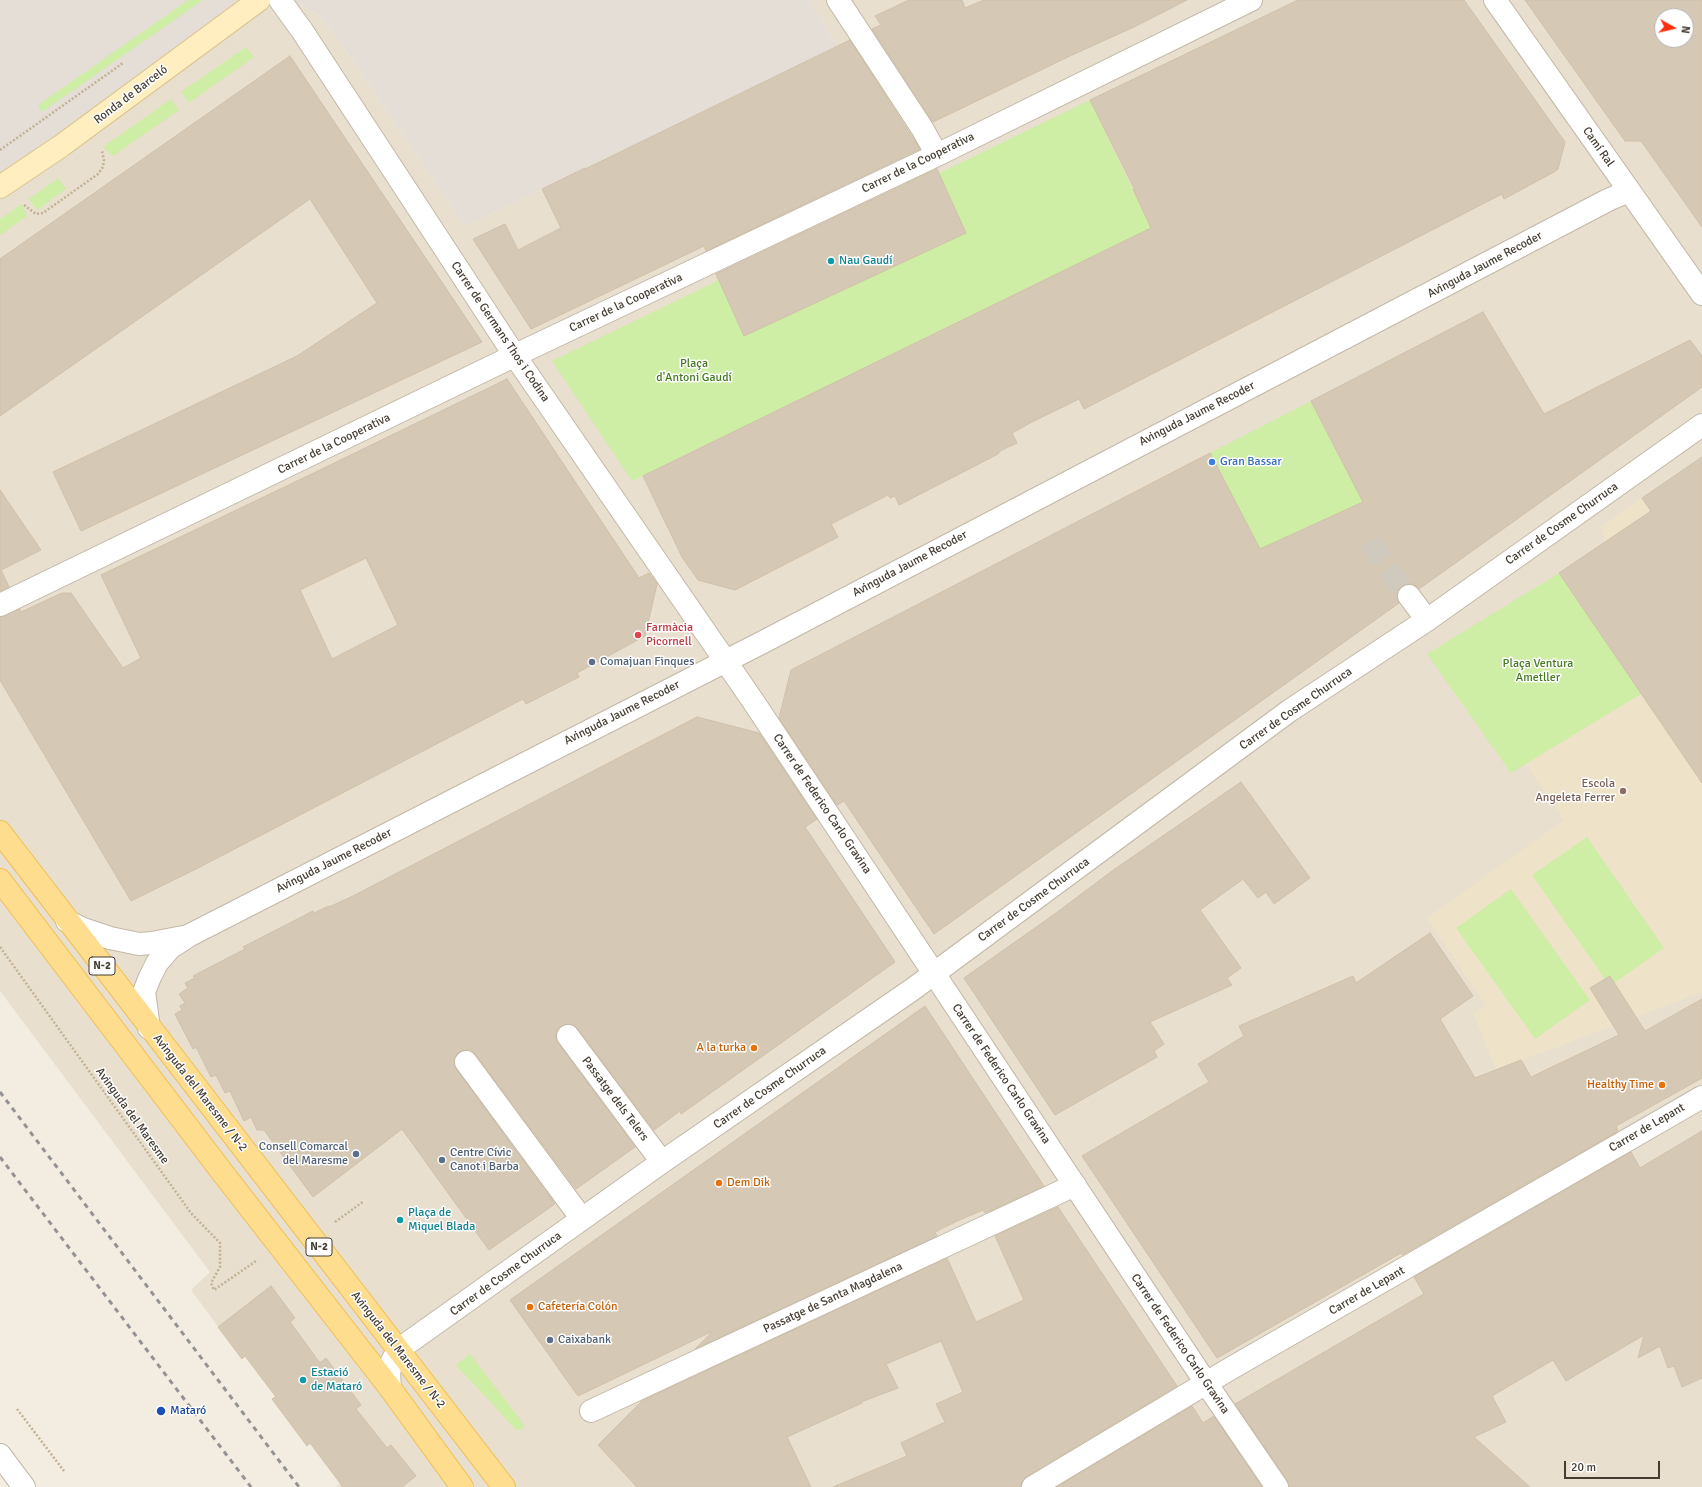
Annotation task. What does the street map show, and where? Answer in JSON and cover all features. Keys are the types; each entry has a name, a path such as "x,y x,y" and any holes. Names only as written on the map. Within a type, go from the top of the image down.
{"main road":[{"name":"Avinguda del Maresme / N-2","path":"0,832 149,1028 206,1099 504,1487"},
{"name":"N-2","path":"0,880 222,1172 390,1388 462,1487"}],"street":[{"name":"Ronda de Barceló","path":"0,186 61,146 259,0"},
{"name":"Carrer de Germans Thos i Codina","path":"280,0 303,32 515,356 726,661"},
{"path":"838,0 922,128 937,155"},
{"name":"Carrer de la Cooperativa","path":"0,605 515,356 937,155 1251,0"},
{"name":"Camí Ral","path":"1495,0 1702,294"},
{"name":"Avinguda Jaume Recoder","path":"149,1028 144,992 150,977 157,963 170,948 190,935 726,661 1629,191"},
{"name":"Carrer de Cosme Churruca","path":"398,1350 662,1162 934,974 1289,711 1427,620 1702,425"},
{"path":"1409,596 1427,620"},
{"name":"Carrer de Federico Carlo Gravina","path":"726,661 1206,1384 1277,1487"},
{"name":"Avinguda Jaume Recoder","path":"67,921 83,929 110,938 139,944 152,944 190,935"},
{"name":"Passatge dels Telers","path":"568,1036 662,1162"},
{"path":"466,1062 582,1219"},
{"name":"Carrer de Lepant","path":"1033,1487 1206,1384 1702,1097"},
{"name":"Passatge de Santa Magdalena","path":"591,1411 1075,1185"},
{"path":"390,1388 389,1373 392,1361 398,1350"},
{"path":"0,1456 24,1487"}],"path":[{"path":"0,150 128,59"},
{"name":"Avinguda del Maresme","path":"0,947 191,1213 220,1243 220,1267 211,1283 214,1290 256,1260"},
{"path":"335,1222 364,1201"},
{"path":"16,1409 64,1470"}],"shaded area":[{"path":"0,0 259,0 0,186"},
{"path":"259,0 291,0 319,15 343,46 465,226 838,46 809,0 1702,0 1702,1487 338,1487 337,1486 340,1483 311,1444 307,1446 272,1399 276,1396 245,1356 242,1359 191,1290 210,1272 0,991 0,186"},
{"path":"291,0 809,0 838,46 465,226 343,46 319,15"},
{"name":"Escola Angeleta Ferrer","path":"1656,488 1702,555 1702,992 1496,1070 1473,1013 1486,1006 1427,918 1564,820 1525,763 1641,694 1559,573 1606,541 1600,527"}],"green space":[{"path":"188,0 203,0 42,112 38,105"},
{"path":"246,47 254,57 189,103 181,92"},
{"path":"171,99 179,110 113,156 103,147"},
{"name":"Plaça d'Antoni Gaudí","path":"1090,100 1151,228 632,481 552,361"},
{"path":"58,178 66,189 37,210 29,199"},
{"path":"22,204 27,216 0,235 0,219"},
{"path":"1311,401 1363,501 1383,531 1352,554 1328,518 1260,550 1210,453"},
{"name":"Plaça Ventura Ametller","path":"1559,573 1641,694 1511,773 1427,654"},
{"path":"1587,837 1664,948 1610,986 1532,875"},
{"path":"1511,889 1590,1000 1535,1039 1456,928"},
{"path":"470,1354 525,1426 517,1431 456,1365"}],"building":[{"path":"909,0 962,0 965,8 984,0 1187,0 1136,26 933,122 872,29 881,25 875,16"},
{"path":"1298,0 1464,0 1565,142 1558,169 1504,199 1502,194 1084,409 1079,399 1032,422 1012,433 1017,443 899,505 895,496 890,498 888,495 831,524 838,537 735,590 698,580 682,557 643,476 1151,228 1133,189 1135,190 1090,100"},
{"path":"1525,0 1702,0 1702,227 1641,141 1625,141"},
{"path":"850,40 920,149 706,251 704,246 531,329 473,239 505,224 518,250 561,228 542,189"},
{"path":"290,56 482,342 81,531 53,472 297,356 377,303 310,199 0,416 0,259"},
{"name":"Nau Gaudí","path":"937,169 966,233 744,336 716,274"},
{"path":"1483,312 1544,414 1690,340 1702,356 1702,387 1419,589 1414,584 1402,586 1397,591 1399,603 934,934 844,801 837,805 779,718 791,670 1210,453 1260,549 1363,502 1311,401"},
{"path":"507,379 639,578 649,573 657,584 645,636 577,673 579,677 526,704 523,699 198,868 131,901 0,680 0,617 20,609 21,612 62,593 71,593 123,668 141,658 101,575","holes":["366,558 398,625 332,659 300,590"]},
{"path":"1702,457 1702,783 1559,573 1651,511 1642,498"},
{"path":"0,490 41,550 1,570 9,587 0,591"},
{"path":"697,717 759,733 817,819 805,827 895,962 681,1114 680,1111 654,1130 578,1029 573,1024 561,1026 556,1031 558,1043 635,1147 576,1189 476,1055 471,1050 459,1052 454,1057 456,1069 555,1204 489,1250 402,1129 313,1197 264,1130 257,1130 251,1117 244,1121 230,1091 225,1093 216,1075 211,1077 196,1047 193,1049 175,1014 182,1010 180,1006 185,1003 179,994 188,988 185,983 195,978 193,976 245,949 243,947 313,911 314,913 353,896"},
{"path":"1241,782 1310,878 1274,904 1266,892 1258,898 1243,879 1200,910 1241,968 1227,978 1232,985 1150,1022 1164,1044 1154,1051 1157,1057 1055,1115 964,978 1052,916 1112,871"},
{"path":"1430,933 1473,996 1440,1019 1475,1078 1521,1060 1531,1077 1619,1035 1590,988 1610,976 1645,1031 1702,999 1702,1078 1616,1126 1618,1131 1402,1255 1401,1253 1217,1358 1082,1156 1209,1082 1198,1064 1244,1036 1239,1026 1353,976 1356,983"},
{"path":"925,1006 1044,1186 985,1213 983,1210 957,1221 935,1232 937,1236 695,1349 713,1331 578,1396 510,1300"},
{"path":"1702,1131 1702,1378 1682,1387 1674,1366 1668,1368 1660,1346 1638,1358 1644,1335 1566,1381 1553,1360 1492,1396 1506,1422 1474,1437 1530,1487 1289,1487 1287,1480 1235,1404 1424,1294 1414,1277 1631,1152 1640,1168"},
{"path":"1058,1207 1177,1386 1027,1476 1022,1481 1021,1487 833,1487 907,1456 901,1443 945,1422 936,1404 963,1392 941,1341 886,1364 898,1388 861,1402 862,1403 787,1437 811,1487 637,1487 598,1445 642,1401 947,1258 976,1322 1024,1300 995,1236"},
{"name":"Estació de Mataró","path":"271,1286 295,1318 290,1322 320,1363 326,1358 361,1405 356,1409 387,1448 391,1445 416,1476 402,1487 343,1487 310,1443 307,1446 272,1399 276,1397 245,1356 242,1359 218,1327"},
{"path":"1192,1406 1203,1423 1214,1416 1262,1487 1057,1487"}],"tunnel":[{"path":"1369,542 1409,596"}],"railway":[{"path":"0,1092 299,1487"},
{"path":"0,1157 251,1487"}],"place":[{"name":"Nau Gaudí","path":"831,261"},
{"name":"Gran Bassar","path":"1212,462"},
{"name":"Farmàcia Picornell","path":"638,635"},
{"name":"Comajuan Finques","path":"592,662"},
{"name":"Escola Angeleta Ferrer","path":"1623,791"},
{"name":"A la turka","path":"754,1048"},
{"name":"Healthy Time","path":"1662,1085"},
{"name":"Consell Comarcal del Maresme","path":"356,1154"},
{"name":"Centre Cívic Canot i Barba","path":"442,1160"},
{"name":"Dem Dik","path":"719,1183"},
{"name":"Plaça de Miquel Blada","path":"400,1220"},
{"name":"Cafetería Colón","path":"530,1307"},
{"name":"Caixabank","path":"550,1340"},
{"name":"Estació de Mataró","path":"303,1380"},
{"name":"Mataró","path":"161,1411"}]}
